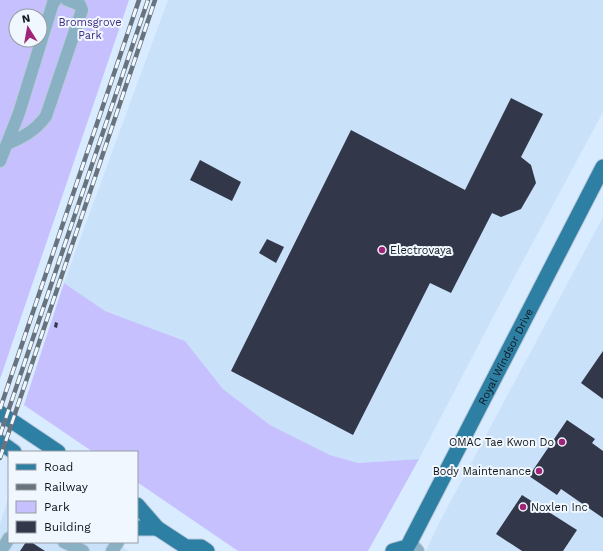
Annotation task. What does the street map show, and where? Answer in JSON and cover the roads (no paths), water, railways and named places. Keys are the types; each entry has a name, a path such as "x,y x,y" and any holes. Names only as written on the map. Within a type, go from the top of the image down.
{"main road":[{"name":"Royal Windsor Drive","path":"393,551 411,548 603,167"},
{"path":"0,413 57,451"},
{"path":"0,442 13,451"},
{"path":"138,506 157,528 186,549 201,547 206,551"},
{"path":"138,528 157,528"}],"lane":[{"path":"0,161 19,113 53,3 56,0"},
{"path":"7,144 29,134 38,127 46,116 82,10 80,5 67,0"},
{"path":"2,551 8,540"},
{"path":"66,543 83,551"}],"railway":[{"path":"0,409 139,0"},
{"path":"0,435 148,0"},
{"path":"0,458 155,0"}],"place":[{"name":"Electrovaya","path":"382,250"},
{"name":"OMAC Tae Kwon Do","path":"562,442"},
{"name":"Body Maintenance","path":"539,471"},
{"name":"Noxlen Inc","path":"523,507"}],"park label":[{"name":"Bromsgrove Park","path":"90,28"}]}
